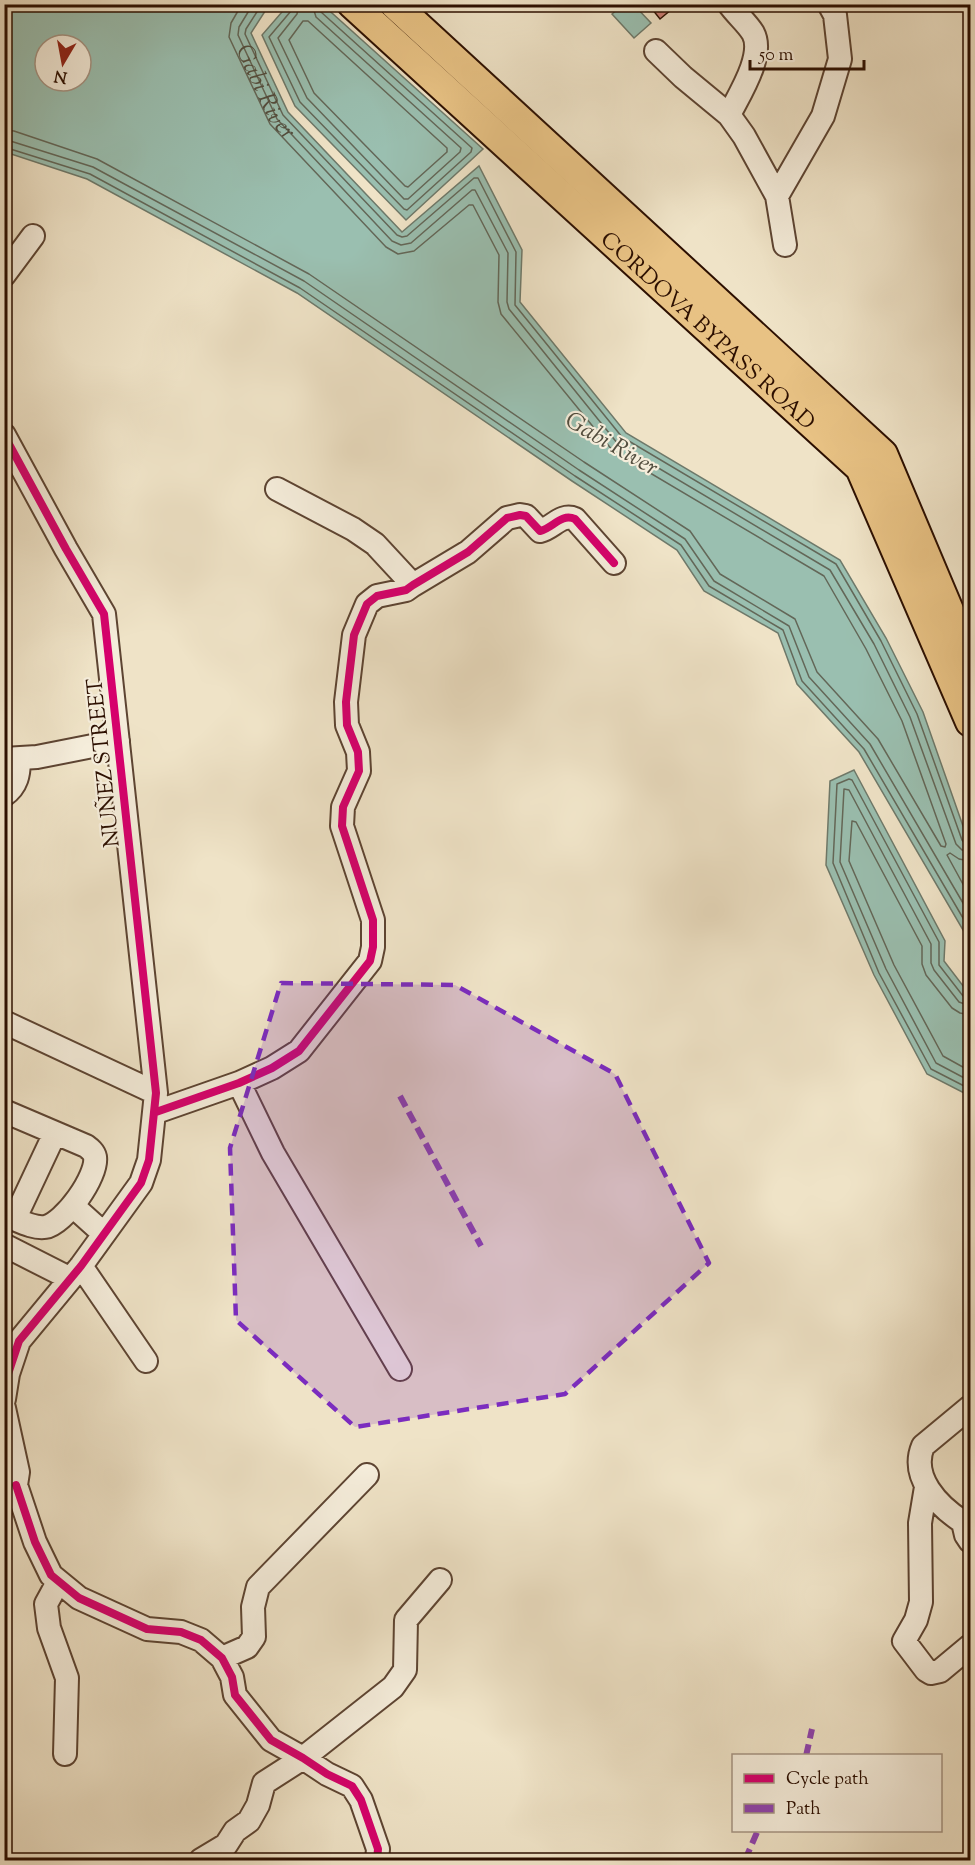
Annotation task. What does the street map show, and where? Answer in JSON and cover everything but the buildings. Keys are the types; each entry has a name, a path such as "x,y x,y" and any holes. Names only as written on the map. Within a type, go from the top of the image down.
{"main road":[{"name":"CORDOVA BYPASS ROAD","path":"352,4 425,52 883,453 970,660"},
{"name":"CORDOVA BYPASS ROAD","path":"393,4 425,52 860,468 970,722"}],"street":[{"path":"729,4 753,34 758,48 729,115"},
{"path":"777,196 823,116 840,59 835,15 829,4"},
{"path":"656,51 683,78 729,115 744,136 777,196 785,246"},
{"path":"4,275 33,237"},
{"name":"NUÑEZ STREET","path":"4,435 104,614 156,1103 149,1160 141,1184 75,1272 19,1341 8,1374 4,1399"},
{"path":"277,489 353,529 375,544 413,585"},
{"path":"4,1022 156,1103 239,1083 272,1068 299,1051 370,962 373,947 373,920 342,826 343,807 359,771 358,752 347,724 346,702 354,635 367,604 377,596 406,590 468,552 507,518 520,514 526,516 540,531 564,518 575,519 614,563"},
{"path":"4,795 10,791 18,778 12,759 118,741"},
{"path":"239,1083 273,1153 400,1369"},
{"path":"5,1113 55,1133 86,1146 94,1155 92,1170 73,1206 58,1221 47,1227 37,1227 10,1217 55,1133"},
{"path":"73,1206 103,1233"},
{"path":"4,1245 75,1272 146,1361"},
{"path":"968,1525 951,1514 926,1486 920,1473 920,1452 934,1434 970,1407"},
{"path":"4,1408 18,1472 10,1489 51,1575 80,1598 147,1629 181,1632 201,1640 222,1658 232,1677 235,1695 271,1740 327,1774 352,1786 361,1800 369,1823 378,1850 377,1860"},
{"path":"222,1658 247,1647 255,1637 253,1607 258,1587 367,1475"},
{"path":"926,1486 920,1523 921,1602 916,1620 904,1641 926,1670 931,1673 940,1671 970,1646"},
{"path":"201,1860 226,1845 235,1831 249,1821 258,1804 264,1783 303,1758 393,1688 405,1670 406,1620 440,1580"},
{"path":"58,1582 46,1604 49,1628 67,1678 65,1754"}],"highlighted area":[{"path":"281,983 455,985 615,1074 709,1263 565,1394 355,1427 236,1320 230,1148"}],"water":[{"name":"Gabi River","path":"5,5 269,5 251,33 288,112 402,232 479,166 522,250 520,302 626,433 840,560 886,638 923,712 970,846 970,942 859,752 797,684 778,633 704,591 677,550 297,293 87,179 5,152"},
{"path":"288,5 323,5 483,149 406,220 295,106 262,35"},
{"path":"623,5 634,5 651,23 634,38 612,14"},
{"path":"854,770 945,941 944,961 970,995 970,1096 927,1074 874,975 826,865 830,781"}],"marked path":[{"path":"400,1096 481,1246"},
{"path":"806,1754 812,1729"},
{"path":"745,1860 757,1832"}],"cycle path":[{"path":"4,435 104,614 156,1093 149,1160 141,1183 81,1266 19,1341 8,1374 4,1399"},
{"path":"156,1112 239,1083 272,1068 299,1051 370,961 373,947 373,920 342,826 343,807 359,771 358,752 347,725 346,702 354,635 367,604 377,596 406,590 468,552 507,518 520,515 526,516 540,531 561,519 575,519 614,563"},
{"path":"16,1485 35,1542 51,1575 79,1598 147,1629 181,1632 201,1640 222,1658 232,1677 235,1695 271,1740 327,1774 352,1786 361,1800 378,1849 377,1860"}]}
